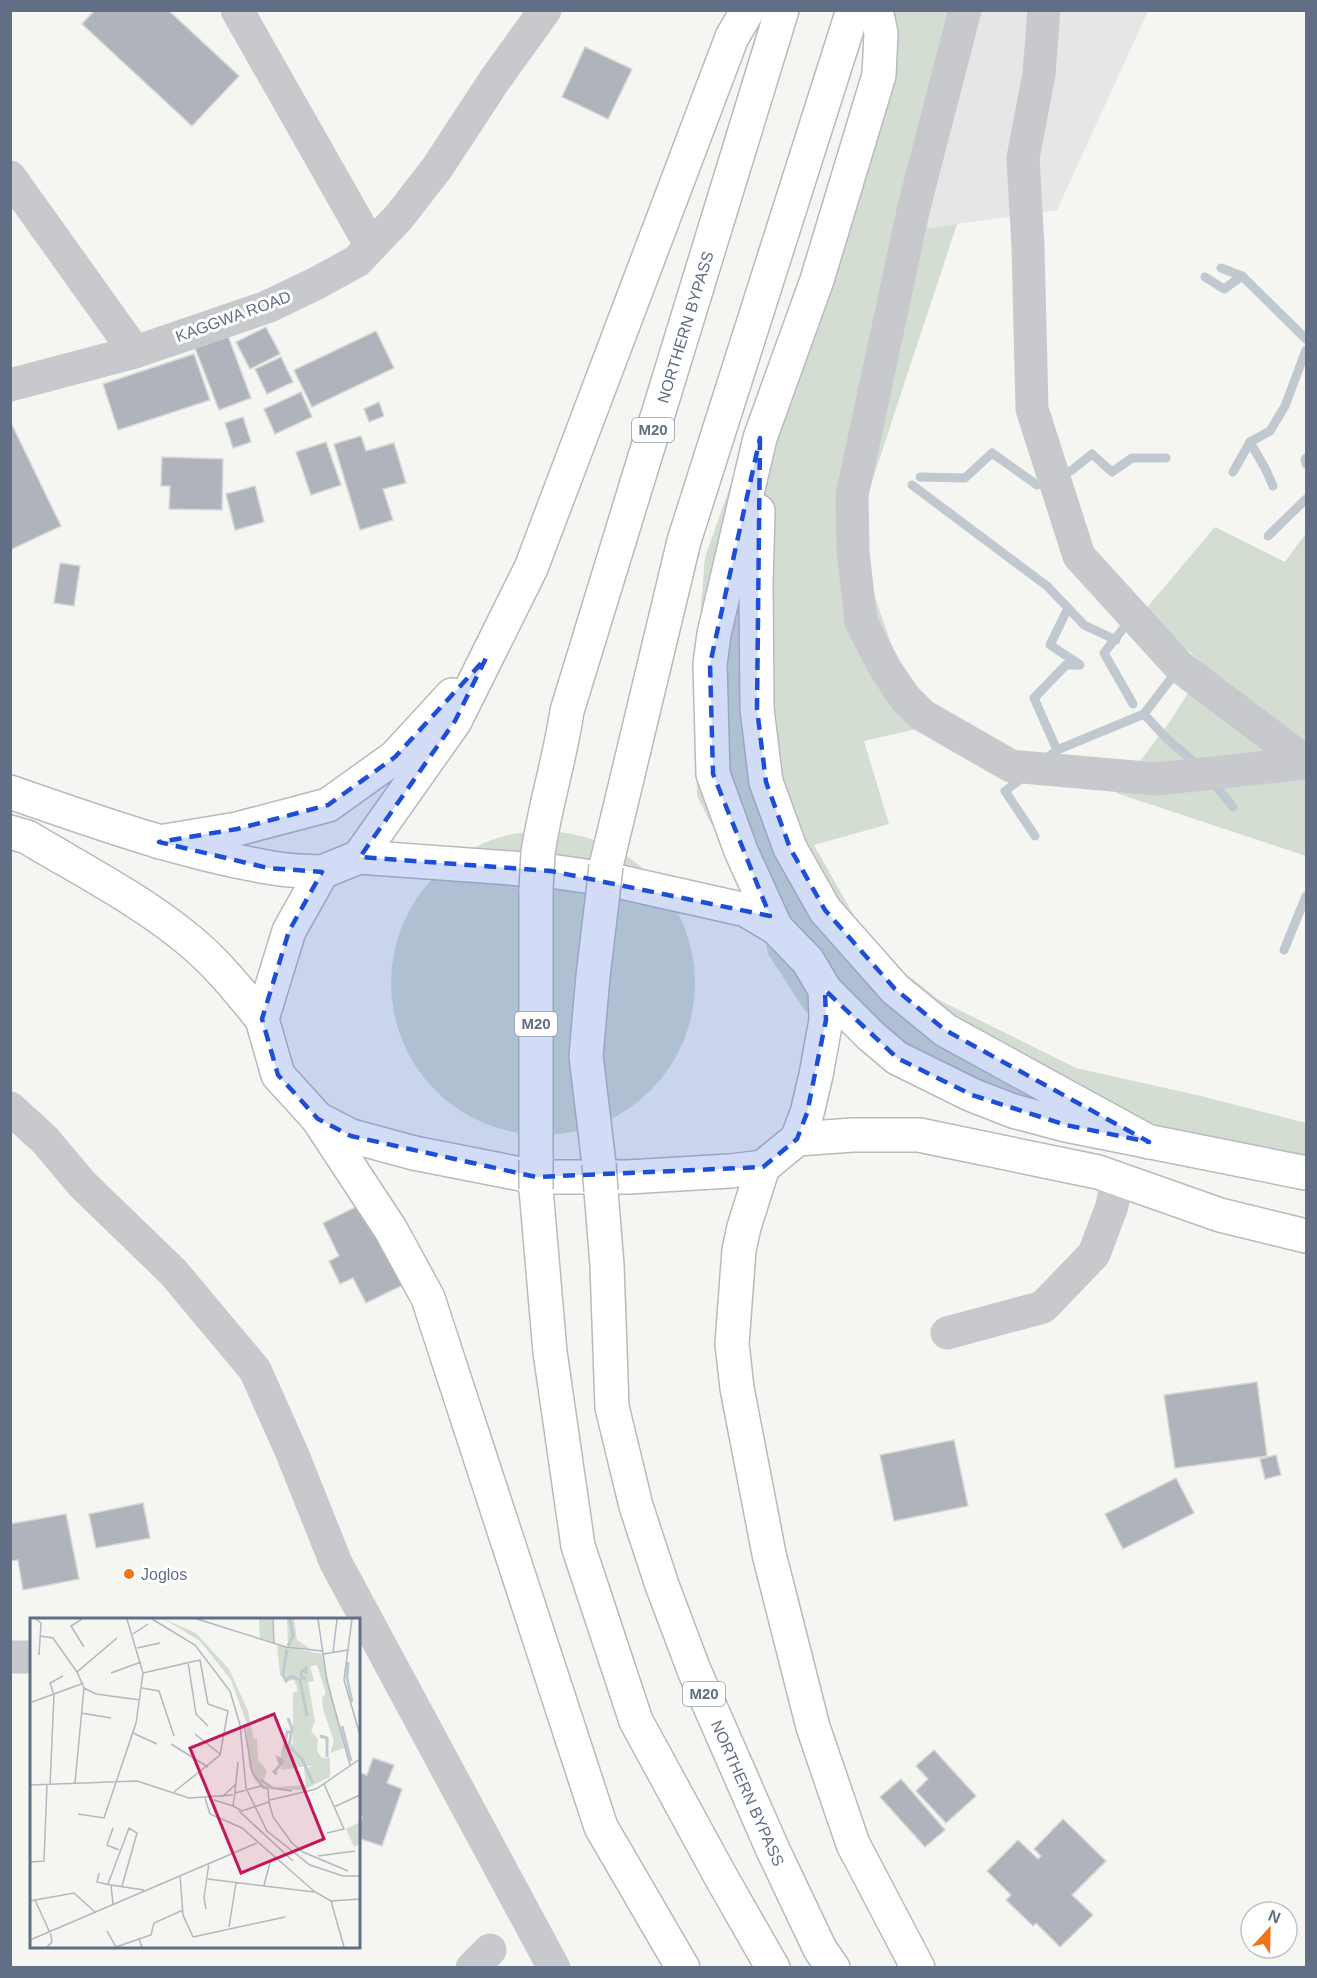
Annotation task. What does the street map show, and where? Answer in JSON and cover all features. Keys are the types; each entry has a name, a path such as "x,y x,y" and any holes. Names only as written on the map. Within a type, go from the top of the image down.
{"main road":[{"path":"360,857 455,721 531,568 732,37 748,10"},
{"name":"NORTHERN BYPASS","path":"773,1968 636,1722 578,1546 550,1352 536,1175 536,889 542,828 564,734 567,711 782,10"},
{"name":"NORTHERN BYPASS","path":"833,1968 820,1949 772,1850 694,1670 662,1585 636,1506 612,1407 607,1265 586,1056 606,866 684,541 853,10"},
{"path":"776,928 741,851 713,774 711,654 760,438 817,279 879,75 881,33 876,10"},
{"path":"760,438 756,583 757,709 766,782 790,848 825,910 895,989 945,1030 1149,1142"},
{"path":"159,842 237,829 328,805 395,758 486,658"},
{"path":"10,792 159,842 268,868 322,872 360,857 541,870 612,880 746,910 776,928 808,961 825,990 871,1036 897,1058 972,1095 1013,1110 1066,1125 1306,1173"},
{"path":"16,838 135,901 191,941 236,987 262,1019 278,1075 318,1119 392,1230 428,1298 601,1827 683,1968"},
{"path":"262,1019 285,940 322,872"},
{"path":"825,990 826,1020 812,1094 797,1139 764,1167 744,1227 739,1250 732,1344 737,1388 764,1531 813,1727 853,1844 917,1966"},
{"path":"318,1119 351,1136 414,1153 536,1177 628,1177 764,1167"},
{"path":"797,1139 854,1135 919,1135 1107,1175 1220,1215 1306,1236"}],"street":[{"path":"237,10 371,246"},
{"name":"KAGGWA ROAD","path":"10,385 135,352 267,307 357,261 399,217 437,168 494,81 545,10"},
{"path":"965,10 914,207 852,495 853,552 861,622 886,670 905,698 922,715 1011,766 1157,779 1306,763"},
{"path":"1044,10 1039,75 1023,158 1028,247 1032,410 1079,555 1180,667 1306,763"},
{"path":"10,177 135,352"},
{"path":"10,1108 45,1140 82,1184 173,1272 255,1370 292,1453 357,1618"},
{"path":"947,1333 1043,1307 1094,1254 1112,1206 1107,1175"},
{"path":"360,1627 373,1661 554,1968"},
{"path":"10,1657 30,1657"}],"highlighted area":[{"path":"760,438 757,709 766,782 790,848 825,910 895,989 945,1030 1149,1142 1066,1125 972,1095 897,1058 825,990 826,1020 807,1113 797,1139 763,1167 536,1177 351,1136 318,1119 278,1075 262,1019 289,931 322,872 268,868 159,842 237,829 328,805 395,757 486,658 455,721 360,857 551,871 770,916 713,774 710,664"}],"shaded area":[{"path":"886,11 954,11 907,231 957,224 854,536 920,728 864,741 889,824 814,845 871,946 939,1000 1076,1068 1306,1123 1306,1189 1162,1157 805,1011 768,954 757,897 729,847 710,822 697,796 695,679 705,557 820,235"},
{"path":"954,11 1148,11 1057,210 906,231"},
{"path":"1215,527 1285,562 1306,533 1306,856 1116,793 1171,720 1205,666 1144,611"},
{"path":"543,831 573,834 601,842 628,857 651,875 669,898 684,925 692,953 695,983 692,1013 684,1041 669,1068 651,1091 628,1109 601,1124 573,1132 543,1135 513,1132 485,1124 458,1109 435,1091 417,1068 402,1041 394,1013 391,983 394,953 402,925 417,898 435,875 458,857 485,842 513,834"}],"building":[{"path":"95,10 168,10 239,76 192,126 82,24"},
{"path":"585,47 632,69 608,119 562,97"},
{"path":"266,327 280,354 250,369 236,342"},
{"path":"376,331 394,368 312,407 294,370"},
{"path":"228,336 251,398 219,410 195,348"},
{"path":"194,354 210,400 118,430 103,384"},
{"path":"281,357 293,382 267,394 255,369"},
{"path":"301,392 312,417 275,434 264,409"},
{"path":"379,402 384,416 369,422 364,409"},
{"path":"243,417 251,442 233,448 225,423"},
{"path":"10,421 61,526 10,550"},
{"path":"361,436 366,451 394,443 406,483 383,489 393,520 360,530 334,444"},
{"path":"326,442 341,485 311,495 296,452"},
{"path":"162,457 223,459 222,510 169,509 170,486 161,486"},
{"path":"255,486 264,522 235,530 226,494"},
{"path":"60,563 80,566 74,606 54,603"},
{"path":"368,1201 409,1282 366,1303 353,1278 340,1284 329,1261 339,1256 323,1223"},
{"path":"1257,1382 1267,1456 1175,1468 1164,1395"},
{"path":"954,1440 968,1506 894,1521 880,1455"},
{"path":"1276,1455 1281,1475 1265,1479 1260,1459"},
{"path":"1176,1478 1194,1513 1123,1549 1105,1514"},
{"path":"143,1503 150,1538 96,1548 89,1514"},
{"path":"66,1514 79,1579 23,1590 18,1560 10,1561 10,1524"},
{"path":"934,1750 976,1796 946,1823 916,1791 928,1779 916,1766"},
{"path":"373,1758 394,1765 387,1783 402,1789 382,1846 360,1839 362,1817 360,1816 360,1773 367,1775"},
{"path":"901,1779 945,1830 925,1847 880,1797"},
{"path":"1063,1819 1106,1861 1072,1895 1093,1915 1060,1947 1036,1923 1033,1926 1006,1900 1011,1895 987,1871 1018,1840 1038,1859 1041,1856 1034,1849"}],"waterway":[{"path":"1221,268 1242,276 1306,339"},
{"path":"1205,277 1224,289 1242,276"},
{"path":"1233,472 1250,442 1270,431 1285,406 1306,350"},
{"path":"1250,442 1273,486"},
{"path":"920,477 965,478 992,453 1037,485 1072,470 1092,454 1112,472 1132,458 1166,458"},
{"path":"1306,458 1306,464"},
{"path":"912,485 1047,586 1068,608 1050,645 1079,664"},
{"path":"1268,536 1306,499"},
{"path":"1068,608 1084,625 1116,640"},
{"path":"1130,620 1104,653 1133,704"},
{"path":"1057,750 1034,698 1066,665 1080,665"},
{"path":"1045,760 1057,750 1144,714 1176,672"},
{"path":"1144,714 1167,739 1199,766"},
{"path":"1025,776 1005,791 1035,836"},
{"path":"1212,781 1233,807"},
{"path":"1284,950 1306,896"}],"place":[{"name":"Joglos","path":"129,1574"}]}
